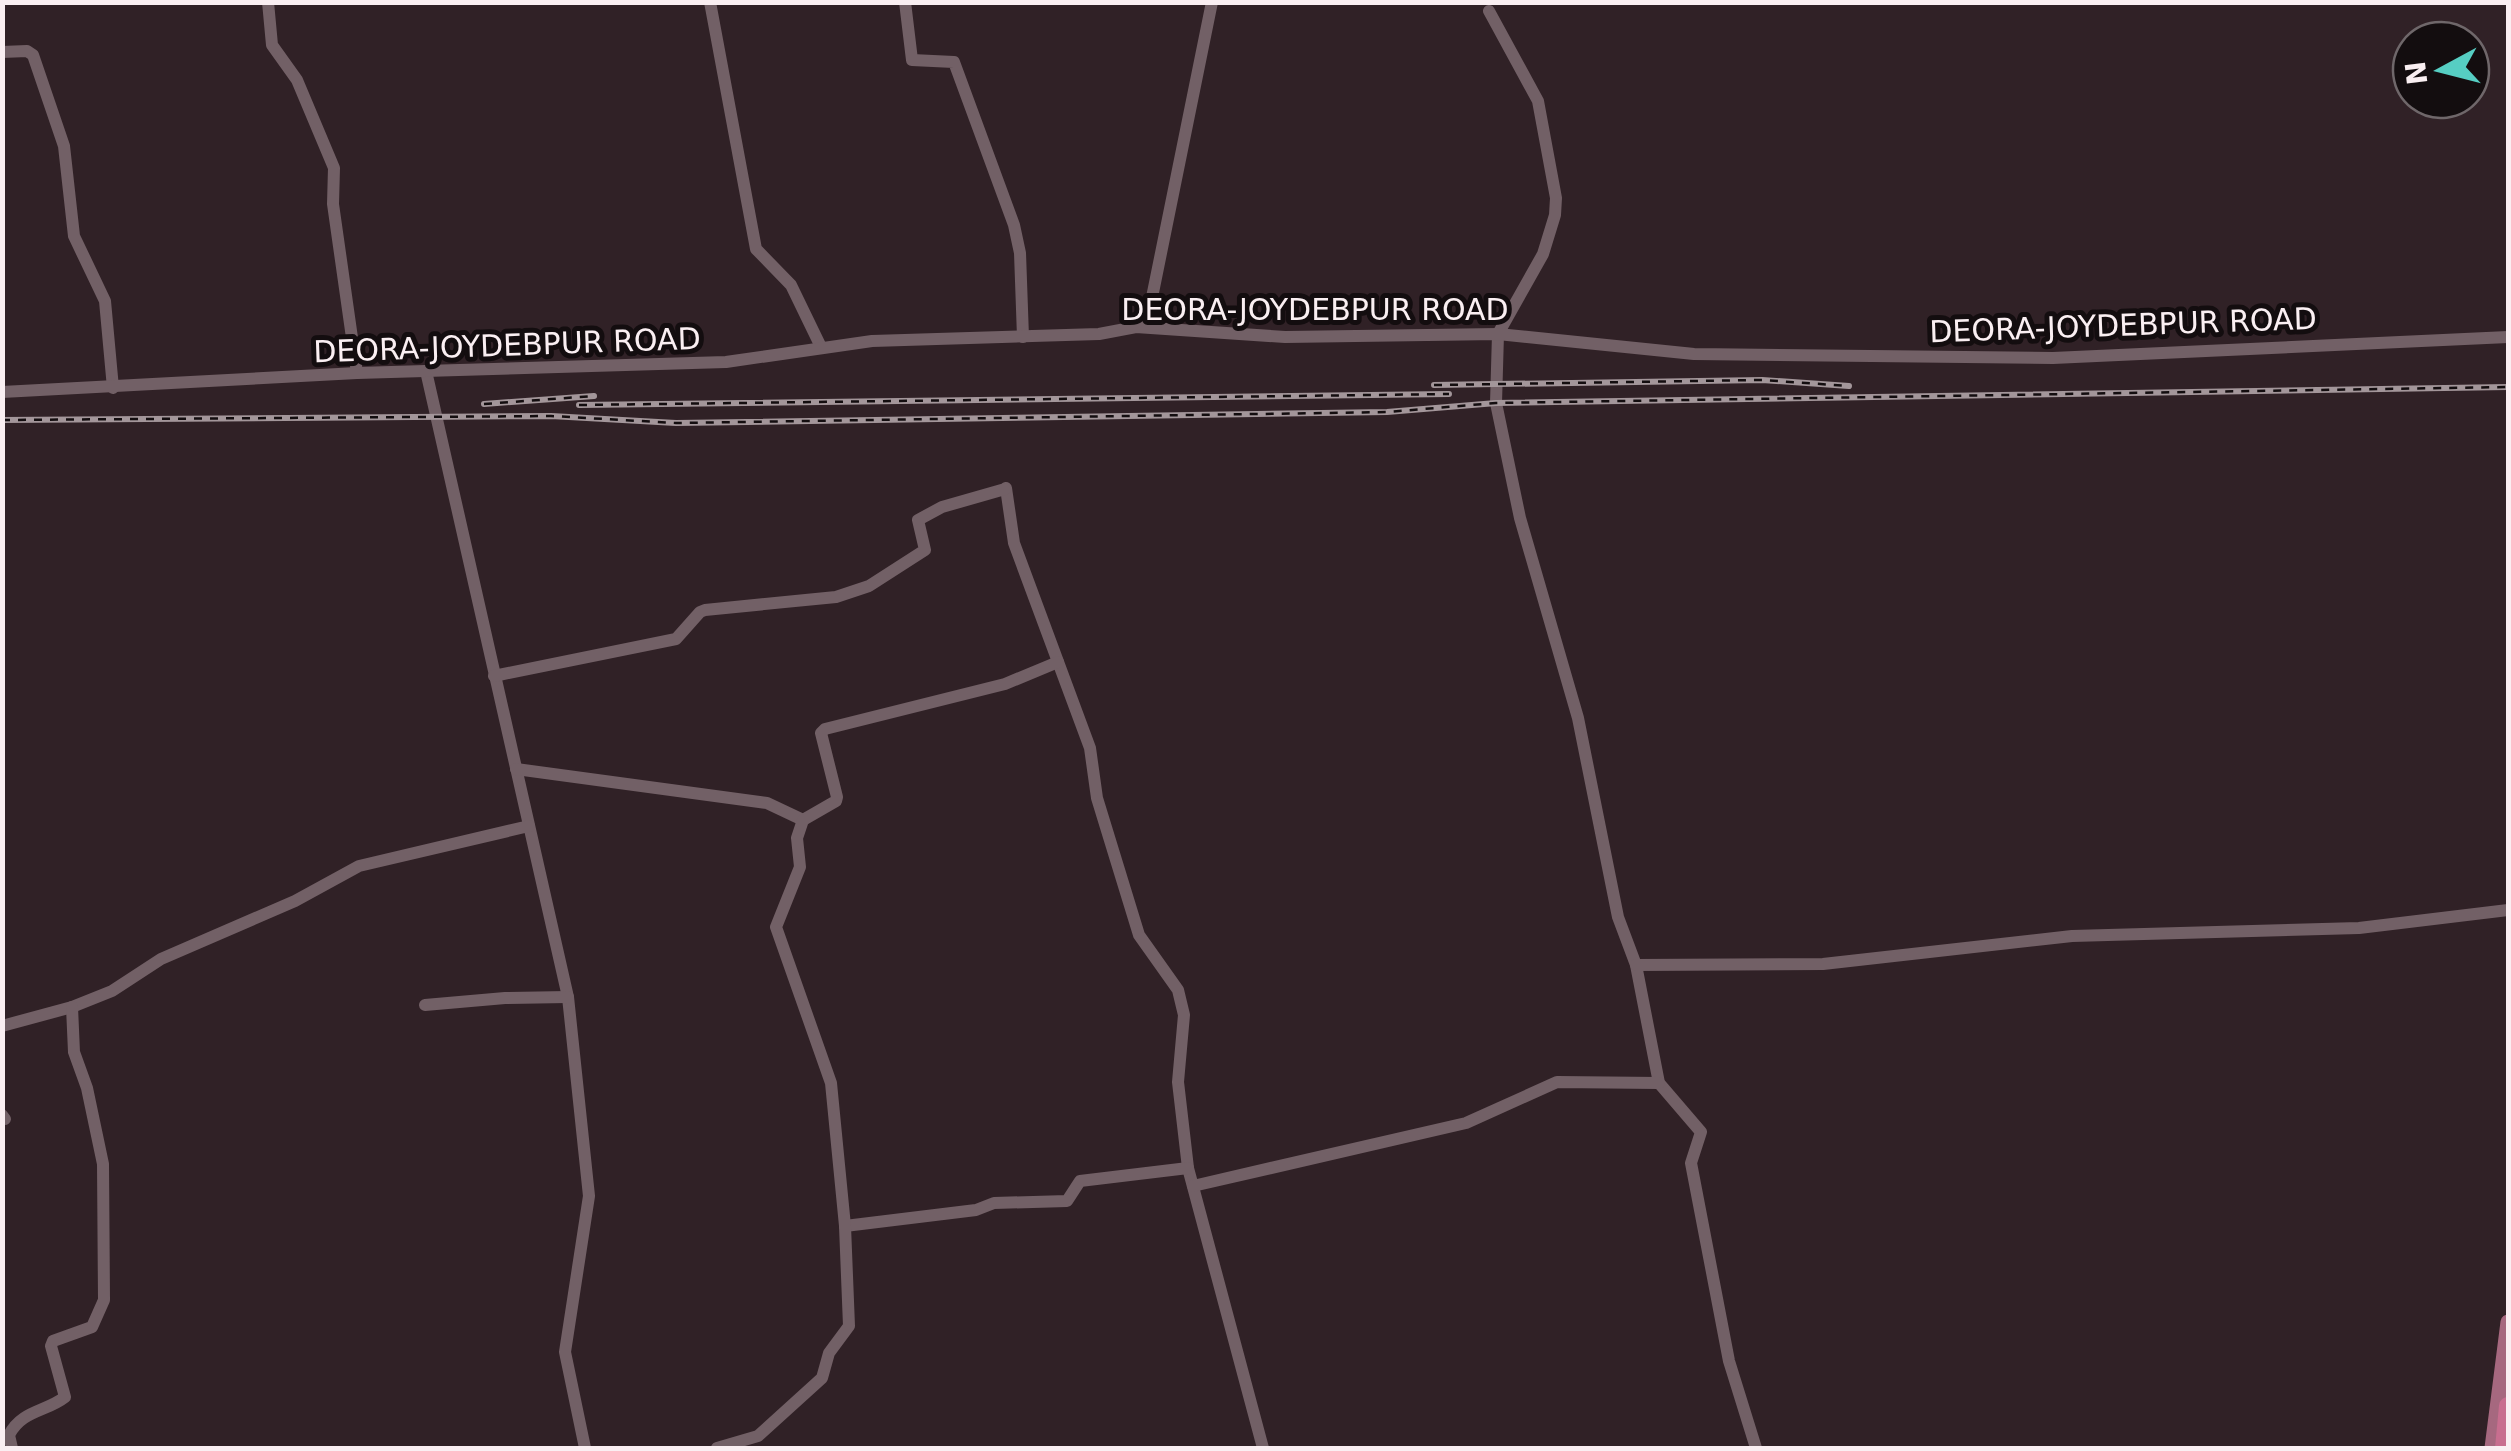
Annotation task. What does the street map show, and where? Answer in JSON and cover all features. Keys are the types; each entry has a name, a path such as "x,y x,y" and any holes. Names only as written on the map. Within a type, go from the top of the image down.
{"highway":[{"path":"2504,1448 2508,1406"}],"main road":[{"path":"2492,1448 2508,1322"}],"street":[{"path":"268,2 272,45 297,80 334,168 333,204 358,373"},
{"path":"710,2 756,249 791,286 821,347"},
{"path":"905,2 912,60 954,62 1014,225 1020,253 1023,337"},
{"path":"1146,327 1212,2"},
{"path":"1489,11 1538,101 1556,198 1556,215 1543,254 1498,334 1496,402 1520,518 1578,718 1618,917 1636,965 1660,1082 1701,1132 1691,1163 1729,1361 1756,1448"},
{"path":"2,52 31,52 62,142 74,236 105,300 113,388"},
{"name":"DEORA-JOYDEBPUR ROAD","path":"2,392 426,370 726,362 872,340 1099,334 1146,327 1285,337 1498,334 1694,354 2053,358 2508,337"},
{"path":"426,370 568,997 588,1196 565,1352 585,1448"},
{"path":"494,676 676,638 705,610 836,596 862,589 925,550 918,520 942,506 1005,488 1014,543 1090,748 1097,798 1139,935 1178,990 1184,1015 1178,1082 1188,1168 1263,1448"},
{"path":"717,1448 758,1436 822,1378 829,1354 848,1328 845,1226 831,1083 776,927 800,866 797,838 803,820 837,797 820,737 825,729 1005,684 1058,662"},
{"path":"516,769 767,803 803,820"},
{"path":"2,1026 72,1007 112,990 162,959 295,900 362,865 530,826"},
{"path":"1636,965 1822,964 2072,936 2359,928 2508,910"},
{"path":"425,1006 568,997"},
{"path":"12,1448 9,1435 26,1414 65,1397 50,1346 54,1338 92,1327 104,1300 103,1164 74,1048 72,1007"},
{"path":"1193,1186 1466,1123 1557,1082 1660,1082"},
{"path":"845,1226 979,1209 994,1203 1067,1201 1080,1180 1188,1168"}],"railway":[{"path":"1434,385 1762,380 1849,386"},
{"path":"2,420 551,416 676,423 1387,412 1496,403 2508,387"},
{"path":"579,405 1449,394"},
{"path":"484,404 594,396"}]}
